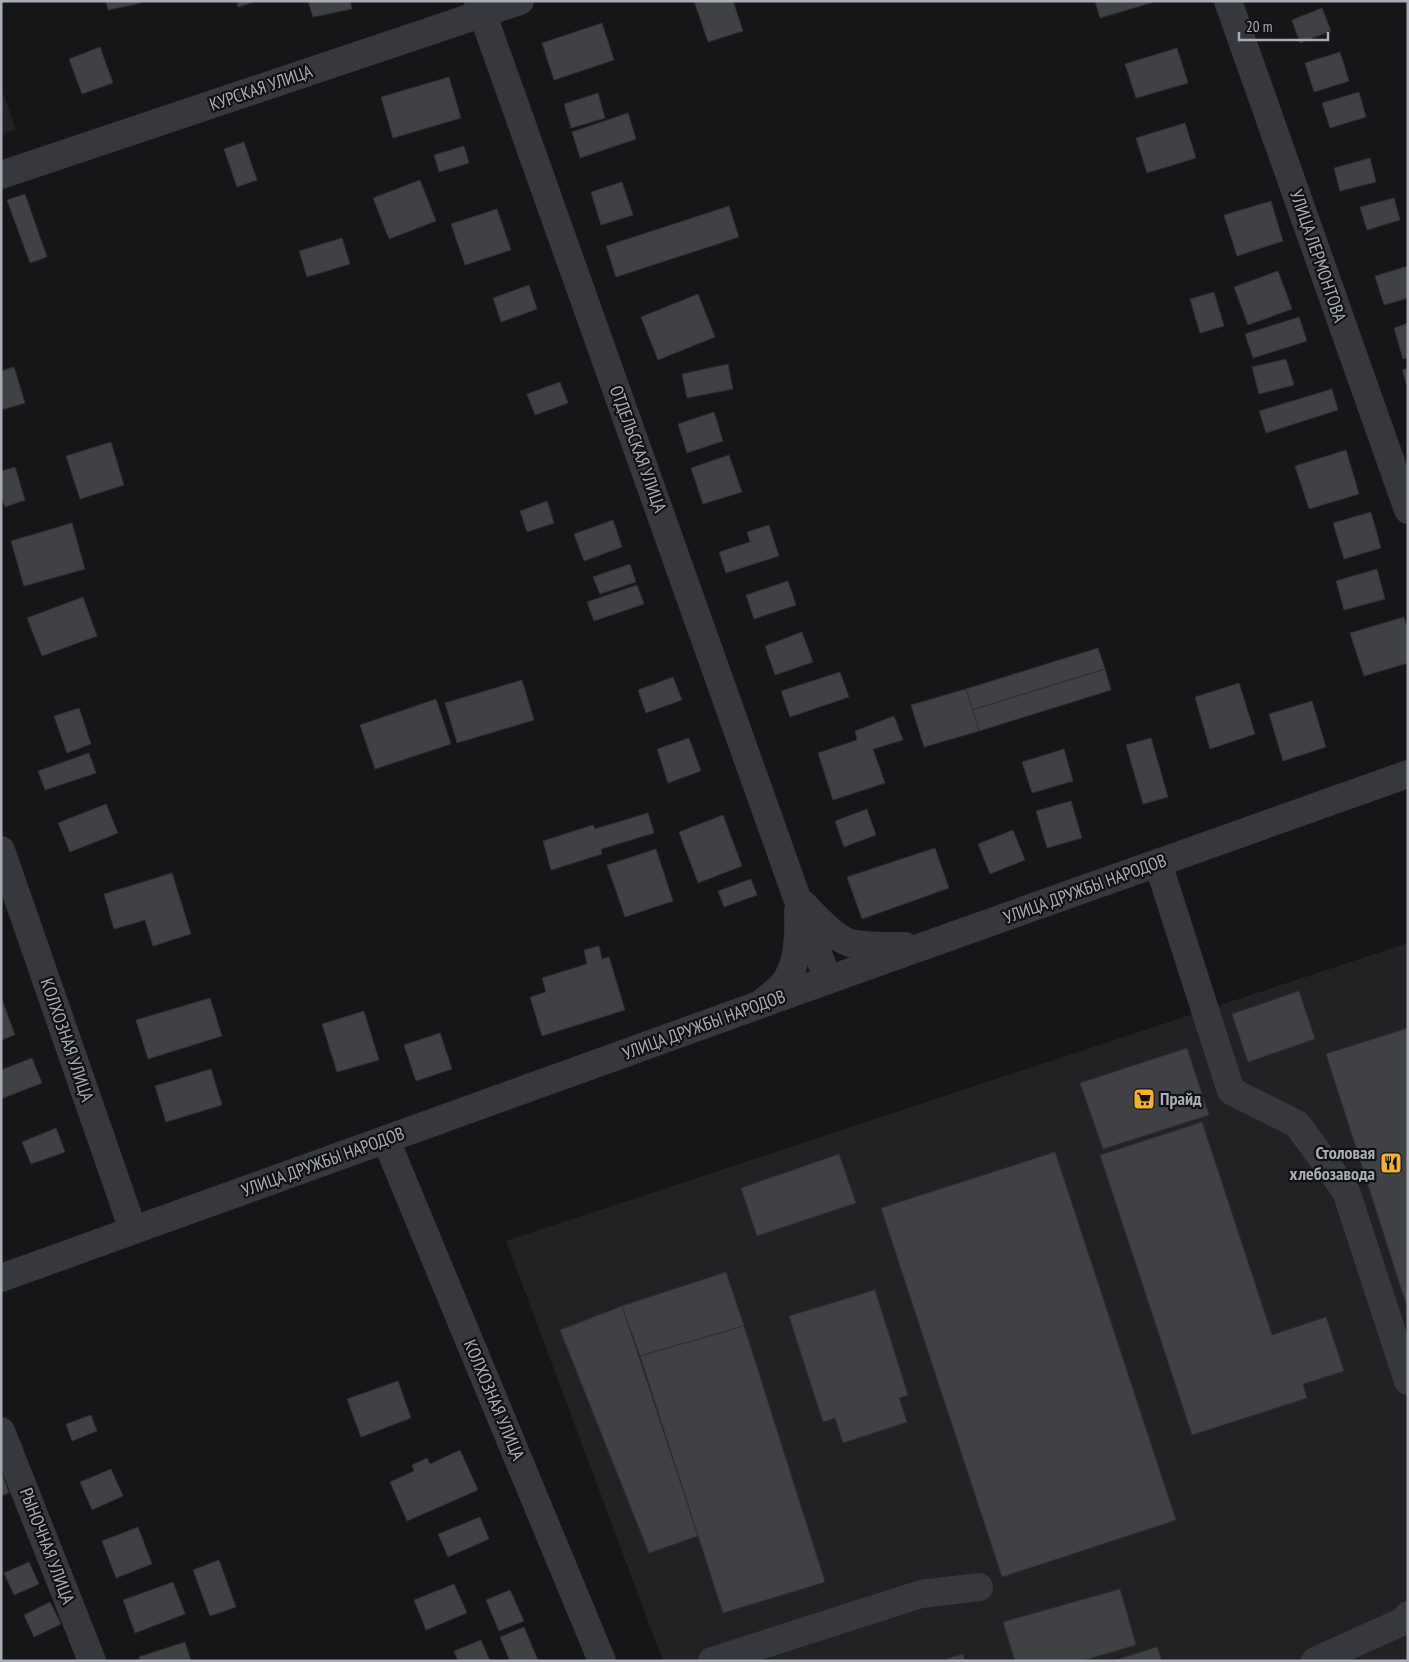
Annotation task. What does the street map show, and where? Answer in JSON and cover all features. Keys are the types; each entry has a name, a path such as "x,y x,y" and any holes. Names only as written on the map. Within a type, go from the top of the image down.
{"street":[{"name":"КУРСКАЯ УЛИЦА","path":"1,175 480,7 520,1"},
{"name":"УЛИЦА ЛЕРМОНТОВА","path":"1228,1 1408,510"},
{"name":"ОТДЕЛЬСКАЯ УЛИЦА","path":"480,7 797,898 828,980"},
{"name":"УЛИЦА ДРУЖБЫ НАРОДОВ","path":"1,1278 828,980 1408,774"},
{"name":"КОЛХОЗНАЯ УЛИЦА","path":"1,850 133,1230"},
{"path":"1158,863 1231,1091 1297,1124 1346,1191 1408,1381"},
{"name":"ОТДЕЛЬСКАЯ УЛИЦА","path":"797,898 825,926 848,942 878,946 926,945"},
{"name":"ОТДЕЛЬСКАЯ УЛИЦА","path":"760,1005 784,983 794,962 799,933 797,898"},
{"name":"КОЛХОЗНАЯ УЛИЦА","path":"386,1140 602,1661"},
{"name":"РЫНОЧНАЯ УЛИЦА","path":"1,1431 92,1661"},
{"path":"712,1661 921,1594 979,1587"},
{"path":"1315,1661 1406,1620 1408,1616"}],"shaded area":[{"path":"1,88 16,129 1,134"},
{"path":"1408,943 1408,1661 663,1661 506,1241"}],"building":[{"path":"106,1 141,1 141,3 108,10"},
{"path":"237,1 257,1 238,7"},
{"path":"308,1 350,1 352,9 313,17"},
{"path":"694,1 733,1 743,31 708,42"},
{"path":"1095,1 1154,1 1154,2 1100,18"},
{"path":"1322,8 1331,31 1300,43 1292,20"},
{"path":"602,23 614,60 554,80 542,43"},
{"path":"100,47 113,83 82,94 69,59"},
{"path":"1177,48 1188,83 1136,98 1125,64"},
{"path":"1340,52 1349,81 1314,92 1305,63"},
{"path":"449,77 461,118 393,138 381,97"},
{"path":"1359,92 1366,117 1330,128 1322,103"},
{"path":"598,93 605,118 571,128 564,104"},
{"path":"628,113 636,139 580,158 572,132"},
{"path":"1185,123 1196,158 1147,173 1136,138"},
{"path":"244,142 257,180 237,187 224,149"},
{"path":"464,146 469,163 439,172 434,155"},
{"path":"1370,158 1376,182 1340,191 1334,168"},
{"path":"420,180 436,221 389,239 373,198"},
{"path":"622,182 633,215 601,225 591,192"},
{"path":"25,194 47,257 30,263 7,200"},
{"path":"1394,198 1400,220 1367,230 1360,207"},
{"path":"1271,201 1283,241 1237,256 1224,215"},
{"path":"729,206 739,237 616,277 606,246"},
{"path":"497,209 511,250 465,265 451,224"},
{"path":"342,238 350,264 307,277 299,251"},
{"path":"1408,266 1408,298 1384,305 1375,276"},
{"path":"1278,271 1292,309 1248,325 1234,287"},
{"path":"529,285 537,309 501,322 493,298"},
{"path":"1214,292 1224,326 1200,333 1190,299"},
{"path":"698,294 715,337 658,360 641,317"},
{"path":"1299,317 1307,341 1253,358 1245,334"},
{"path":"1408,323 1408,358 1403,359 1394,328"},
{"path":"1286,359 1294,385 1259,394 1252,367"},
{"path":"728,364 733,389 687,398 682,374"},
{"path":"14,367 25,403 1,410 1,371"},
{"path":"1408,368 1408,388 1402,370"},
{"path":"560,382 568,403 535,415 527,394"},
{"path":"1332,389 1338,410 1266,433 1259,411"},
{"path":"714,412 723,441 687,453 678,424"},
{"path":"111,442 124,485 80,499 66,456"},
{"path":"1346,450 1359,494 1309,509 1295,466"},
{"path":"729,455 742,492 703,504 691,468"},
{"path":"15,467 25,500 5,507 1,497 1,471"},
{"path":"547,501 554,523 527,532 520,511"},
{"path":"1371,512 1381,548 1344,559 1333,523"},
{"path":"613,520 622,547 584,561 574,534"},
{"path":"72,523 85,569 24,586 11,541"},
{"path":"769,525 779,556 726,573 719,552 750,542 747,532"},
{"path":"630,564 636,582 600,594 593,577"},
{"path":"1377,569 1385,599 1344,610 1336,581"},
{"path":"788,581 796,605 754,619 746,595"},
{"path":"637,585 644,604 594,621 587,602"},
{"path":"83,597 97,636 42,656 27,618"},
{"path":"1404,617 1408,630 1408,663 1364,676 1350,633"},
{"path":"802,632 813,662 775,675 765,646"},
{"path":"1098,648 1105,669 972,710 966,689"},
{"path":"1105,669 1111,690 979,731 972,710"},
{"path":"840,672 849,697 790,717 781,691"},
{"path":"673,677 682,700 646,713 638,690"},
{"path":"522,680 534,720 457,743 445,703"},
{"path":"1239,683 1255,734 1210,749 1195,697"},
{"path":"966,689 979,731 924,747 911,705"},
{"path":"436,699 451,744 375,769 360,725"},
{"path":"1312,701 1326,747 1283,761 1269,714"},
{"path":"79,708 91,744 67,753 54,716"},
{"path":"894,716 903,740 873,749 885,783 833,800 818,753 857,740 855,731"},
{"path":"689,738 701,771 668,783 657,749"},
{"path":"1151,738 1168,797 1143,804 1126,745"},
{"path":"1064,749 1073,781 1032,793 1022,762"},
{"path":"89,753 96,773 45,790 38,771"},
{"path":"1071,801 1082,838 1047,848 1036,811"},
{"path":"106,804 118,833 70,852 58,823"},
{"path":"867,809 876,835 844,847 835,821"},
{"path":"648,813 654,833 601,849 602,854 551,870 543,841 593,825 595,829"},
{"path":"723,815 742,866 698,883 679,832"},
{"path":"1013,830 1025,860 990,874 978,844"},
{"path":"935,848 949,888 862,919 847,877"},
{"path":"656,849 673,901 625,917 607,865"},
{"path":"172,873 191,934 153,946 145,920 114,929 104,894"},
{"path":"751,879 757,895 724,907 718,891"},
{"path":"599,946 602,959 609,957 625,1010 542,1036 530,997 546,992 542,978 587,964 584,950"},
{"path":"1299,991 1315,1039 1248,1062 1232,1014"},
{"path":"1,997 15,1035 1,1040"},
{"path":"210,998 222,1036 148,1059 136,1020"},
{"path":"364,1011 379,1060 337,1072 322,1024"},
{"path":"1408,1028 1408,1310 1326,1054"},
{"path":"440,1033 452,1069 416,1081 404,1045"},
{"name":"Прайд","path":"1187,1048 1209,1115 1103,1149 1080,1083"},
{"path":"32,1058 42,1083 1,1099 1,1070"},
{"path":"211,1069 222,1105 166,1122 155,1086"},
{"path":"1202,1122 1272,1335 1326,1317 1344,1371 1303,1384 1307,1398 1192,1435 1100,1155"},
{"path":"56,1128 65,1152 31,1164 22,1142"},
{"path":"1055,1152 1176,1520 1002,1577 881,1208"},
{"path":"839,1154 856,1203 757,1236 741,1188"},
{"path":"726,1272 744,1326 640,1356 622,1306"},
{"path":"875,1290 908,1395 899,1398 907,1422 843,1443 835,1418 823,1422 789,1316"},
{"path":"622,1306 698,1536 649,1553 560,1330"},
{"path":"744,1326 825,1582 723,1613 640,1356"},
{"path":"398,1381 411,1418 361,1437 347,1399"},
{"path":"91,1415 97,1431 72,1441 66,1424"},
{"path":"460,1450 478,1490 407,1521 390,1482 414,1471 412,1465 427,1458 430,1464"},
{"path":"111,1469 123,1496 92,1510 80,1482"},
{"path":"1,1471 9,1493 1,1496"},
{"path":"480,1517 489,1539 448,1557 438,1534"},
{"path":"138,1527 152,1564 116,1578 102,1541"},
{"path":"219,1560 236,1607 210,1616 193,1570"},
{"path":"29,1562 39,1584 14,1595 4,1573"},
{"path":"173,1582 185,1614 135,1633 123,1600"},
{"path":"454,1584 467,1613 426,1630 414,1600"},
{"path":"1120,1589 1136,1645 1081,1661 1015,1661 1003,1622"},
{"path":"510,1590 524,1621 499,1631 486,1600"},
{"path":"50,1602 61,1624 34,1637 24,1615"},
{"path":"524,1627 538,1660 510,1661 500,1637"},
{"path":"481,1640 490,1661 458,1661 454,1651"},
{"path":"185,1642 191,1661 140,1661 139,1657"},
{"path":"1157,1647 1162,1661 1112,1661"},
{"path":"963,1654 965,1661 940,1661"}],"place":[{"name":"Прайд","path":"1144,1099"},
{"name":"Столовая хлебозавода","path":"1391,1163"}]}
